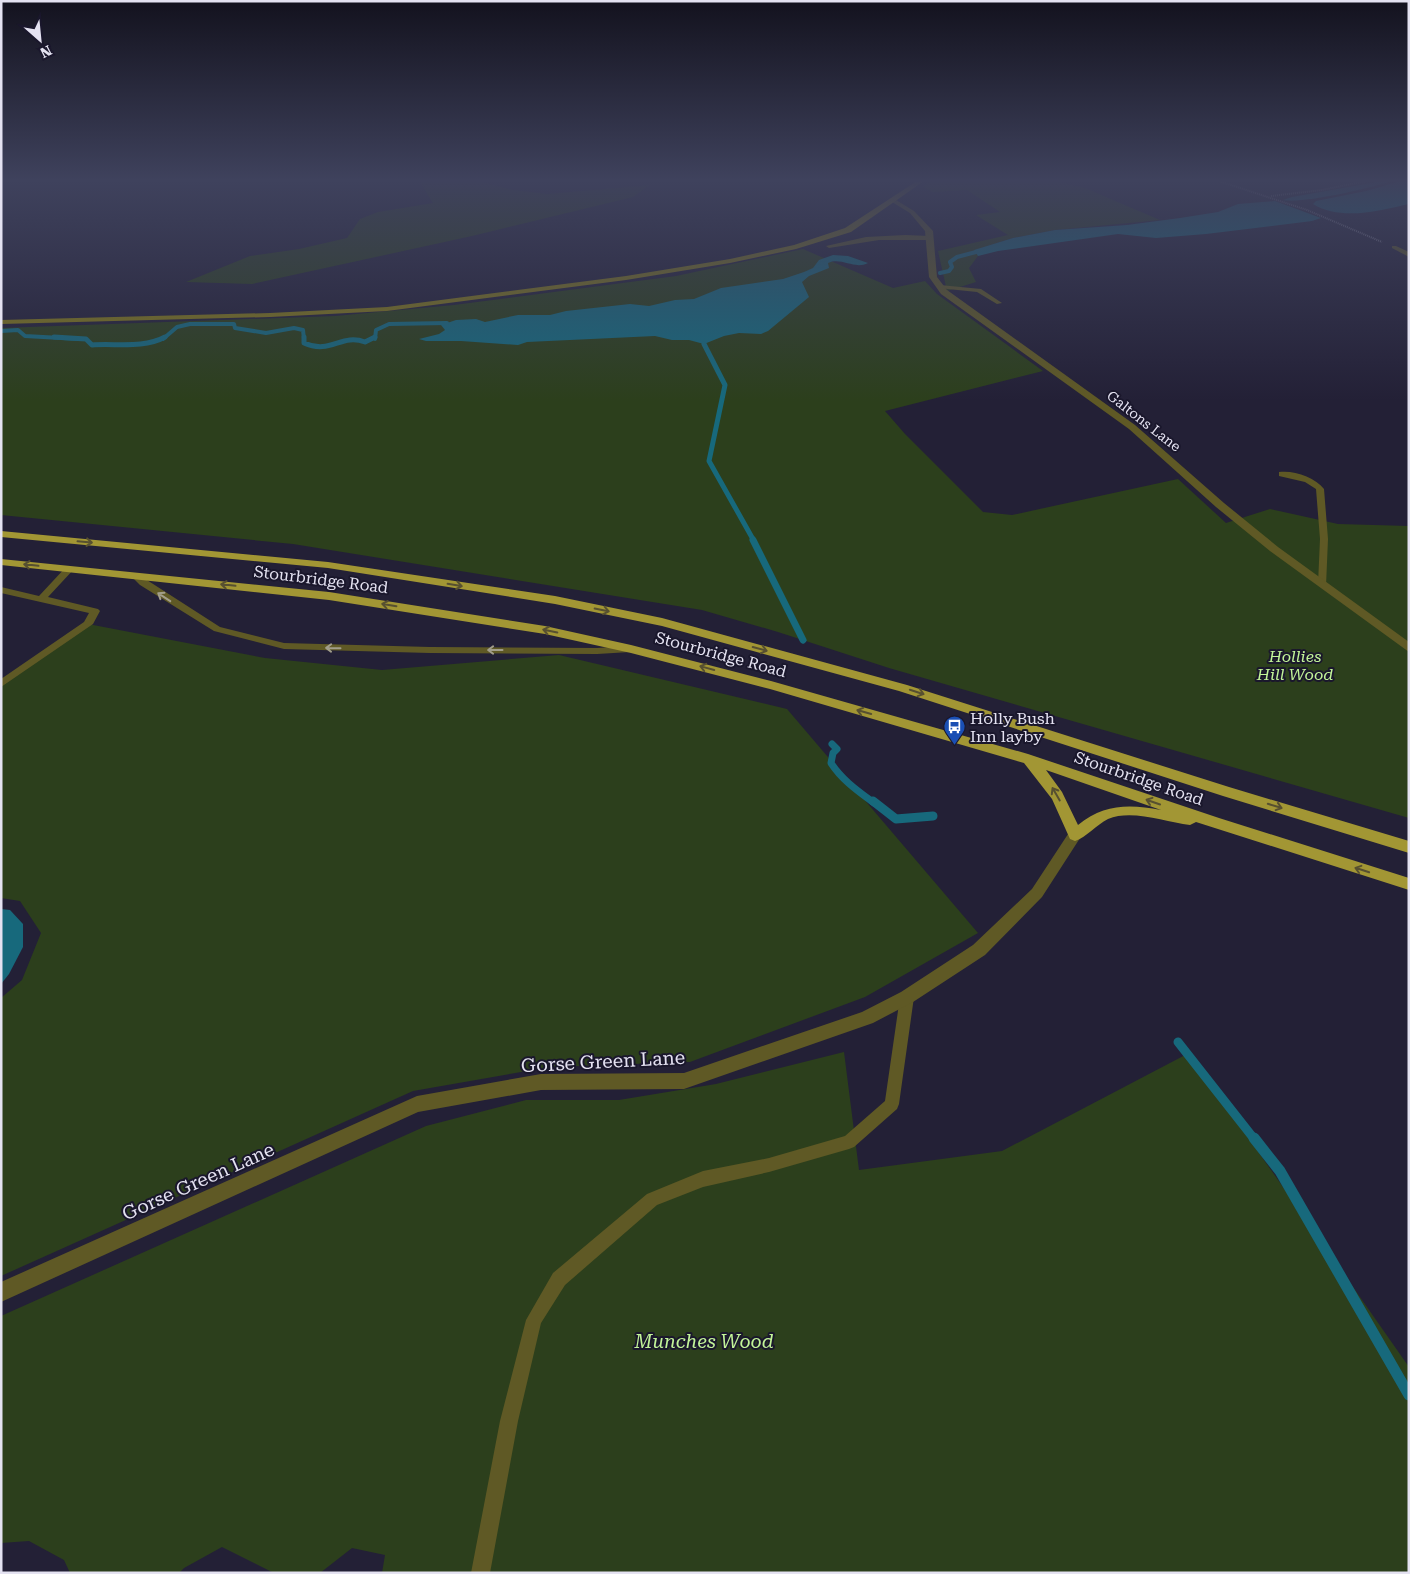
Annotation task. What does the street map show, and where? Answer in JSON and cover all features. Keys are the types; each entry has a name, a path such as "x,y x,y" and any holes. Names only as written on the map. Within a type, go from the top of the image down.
{"highway":[{"name":"Stourbridge Road","path":"1,534 328,565 555,600 662,622 903,688 1219,789 1409,847"},
{"name":"Stourbridge Road","path":"1,562 328,596 545,630 632,649 771,685 1028,759 1216,823 1409,884"},
{"path":"1028,759 1050,782 1075,835 1090,822 1106,814 1126,810 1216,823"}],"main road":[{"path":"1,322 270,315 387,309 626,278 761,254"}],"street":[{"path":"931,254 933,277 940,287"},
{"name":"Galtons Lane","path":"940,287 944,292 1132,427 1220,505 1274,549 1409,648"},
{"name":"Gorse Green Lane","path":"1,1292 417,1104 541,1082 684,1081 867,1018 906,997 979,950 1037,893 1075,835"}],"lane":[{"path":"940,287 979,290 998,303"},
{"path":"1282,474 1309,479 1320,489 1324,539 1323,584"},
{"path":"42,598 69,569"},
{"path":"136,576 143,583 181,608 217,629 284,646 440,650 597,651 632,649"},
{"path":"1,590 95,611 88,624 1,684"},
{"path":"480,1573 508,1421 534,1320 559,1279 652,1199 703,1179 769,1165 849,1142 892,1104 906,997"}],"green space":[{"path":"387,254 252,284 186,282 250,256"},
{"name":"Hollies Hill Wood","path":"777,254 816,254 893,288 925,281 937,294 1043,371 885,411 905,434 983,512 1012,515 1178,479 1226,523 1270,509 1338,524 1409,526 1409,818 889,668 778,632 702,610 293,544 1,515 1,328 335,316 454,305 676,276"},
{"path":"939,254 977,254 969,268 976,282 947,291"},
{"path":"88,624 265,658 382,670 559,655 787,709 978,933 865,997 690,1062 550,1067 413,1091 1,1276 1,998 22,980 41,933 20,901 1,898 1,684"},
{"name":"Munches Wood","path":"844,1052 859,1170 1002,1151 1189,1053 1409,1367 1409,1573 382,1573 385,1555 352,1548 320,1573 274,1573 222,1547 184,1568 179,1573 70,1573 64,1560 29,1541 1,1543 1,1316 426,1126 526,1100 619,1100 716,1084"}],"water":[{"path":"833,255 848,256 868,263 858,265 838,261 828,263 829,268 809,276 802,282 809,297 768,331 761,334 739,333 724,336 704,344 689,340 672,340 655,336 527,342 518,345 461,341 426,341 419,339 439,334 445,330 441,325 456,320 476,319 485,322 518,315 550,315 566,311 630,304 649,306 675,300 694,299 721,288 783,279 813,268 819,260"},
{"path":"1,909 10,910 23,924 23,947 9,974 1,984"}],"waterway":[{"path":"940,273 949,271 952,267 950,262 957,257 967,254"},
{"path":"375,339 376,330 389,324 447,323"},
{"path":"163,339 177,327 190,324 234,324 235,328 266,333 294,328 303,330 304,339"},
{"path":"1,331 18,330 25,336 79,339"},
{"path":"54,337 86,339 92,345 148,343 165,337"},
{"path":"304,339 304,343 322,347 349,340 365,342 375,337"},
{"path":"704,344 725,385 709,461 754,541"},
{"path":"753,540 803,640"},
{"path":"832,744 837,749 833,753 831,763 835,769 856,790 874,803"},
{"path":"873,801 896,819 933,816"},
{"path":"1178,1042 1255,1140"},
{"path":"1254,1138 1280,1171 1409,1395"}],"place":[{"name":"Holly Bush Inn layby","path":"954,746"}]}
